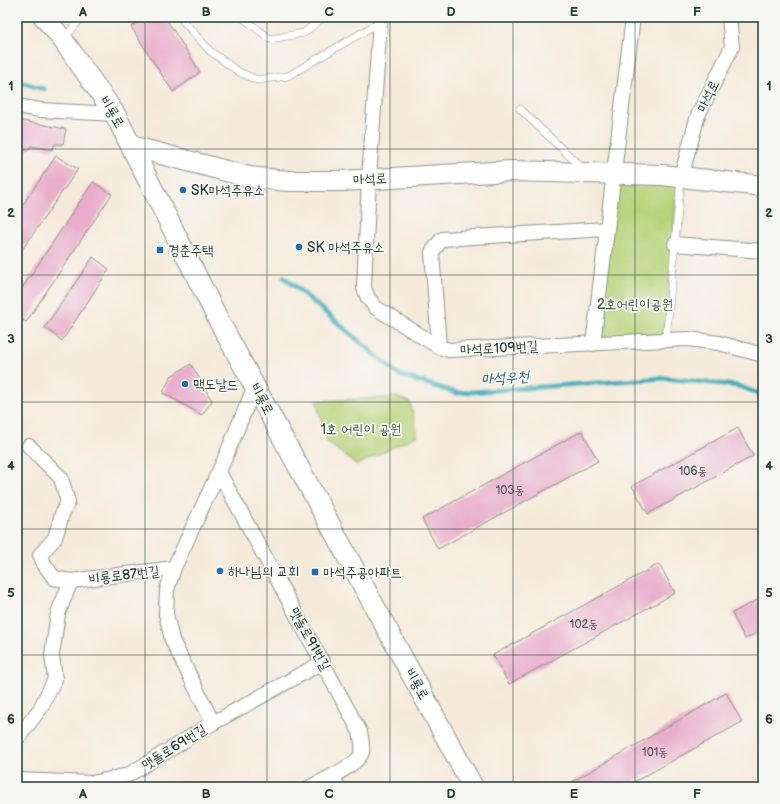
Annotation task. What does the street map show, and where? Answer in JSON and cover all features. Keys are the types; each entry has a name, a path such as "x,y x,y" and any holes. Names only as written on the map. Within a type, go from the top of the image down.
{"main road":[{"name":"비룡로","path":"44,17 63,40 115,114 219,321 472,787"},
{"name":"마석로","path":"131,146 249,177 287,181 342,181 510,171 662,175 763,186"}],"street":[{"path":"593,344 633,17"},
{"name":"마석로","path":"681,177 698,115 732,47 729,17"},
{"name":"마석로109번길","path":"381,19 369,179 364,288 368,298 376,308 439,347 449,350 688,339 719,343 763,355"},
{"path":"17,106 40,110 115,114"},
{"path":"439,347 432,252 442,239 606,229"},
{"path":"675,244 763,251"},
{"name":"비룡로87번길","path":"17,739 40,709 55,679 52,655 58,613 71,582 174,568 219,472 255,386"},
{"path":"29,446 61,478 68,502 62,514 55,538 40,555 44,564 54,578 71,582"},
{"name":"맷돌로91번길","path":"219,472 360,732 362,752 356,761 335,782 310,787"},
{"name":"맷돌로69번길","path":"174,568 167,590 166,614 172,640 213,723"},
{"name":"맷돌로69번길","path":"17,780 94,785 128,775 213,723 323,662"}],"lane":[{"path":"63,40 82,17"},
{"path":"182,17 184,22 210,51 239,72 257,80 288,76 381,19"},
{"path":"242,17 270,39 304,33 323,17"},
{"path":"520,109 587,173"},
{"path":"666,340 681,177"}],"green space":[{"name":"2호어린이공원","path":"621,178 677,186 665,333 604,340 599,333 617,185"},
{"name":"1호 어린이 공원","path":"396,397 410,402 418,435 357,465 327,442 316,401"}],"building":[{"path":"145,17 165,17 200,72 173,92 131,27"},
{"path":"17,120 66,129 63,144 55,144 52,150 31,146 28,151 17,149"},
{"path":"56,156 78,169 17,257 17,213"},
{"path":"93,182 112,194 26,322 17,316 17,296"},
{"path":"93,257 109,269 62,341 45,327"},
{"name":"맥도날드","path":"191,364 212,401 202,415 163,393 171,376"},
{"path":"738,428 753,456 648,514 632,486"},
{"path":"582,431 598,461 438,549 422,519"},
{"path":"659,564 675,593 509,684 493,655"},
{"path":"763,597 763,630 745,639 732,613"},
{"path":"726,693 742,722 625,787 573,787 570,783"}],"waterway":[{"name":"마석우천","path":"17,81 44,89"},
{"name":"마석우천","path":"284,277 399,375 457,393 665,378 738,386 763,395"}],"place":[{"name":"SK마석주유소","path":"183,190"},
{"name":"SK 마석주유소","path":"299,247"},
{"name":"경춘주택","path":"160,250"},
{"name":"맥도날드","path":"185,384"},
{"name":"하나님의 교회","path":"220,571"},
{"name":"마석주공아파트","path":"315,572"}]}
